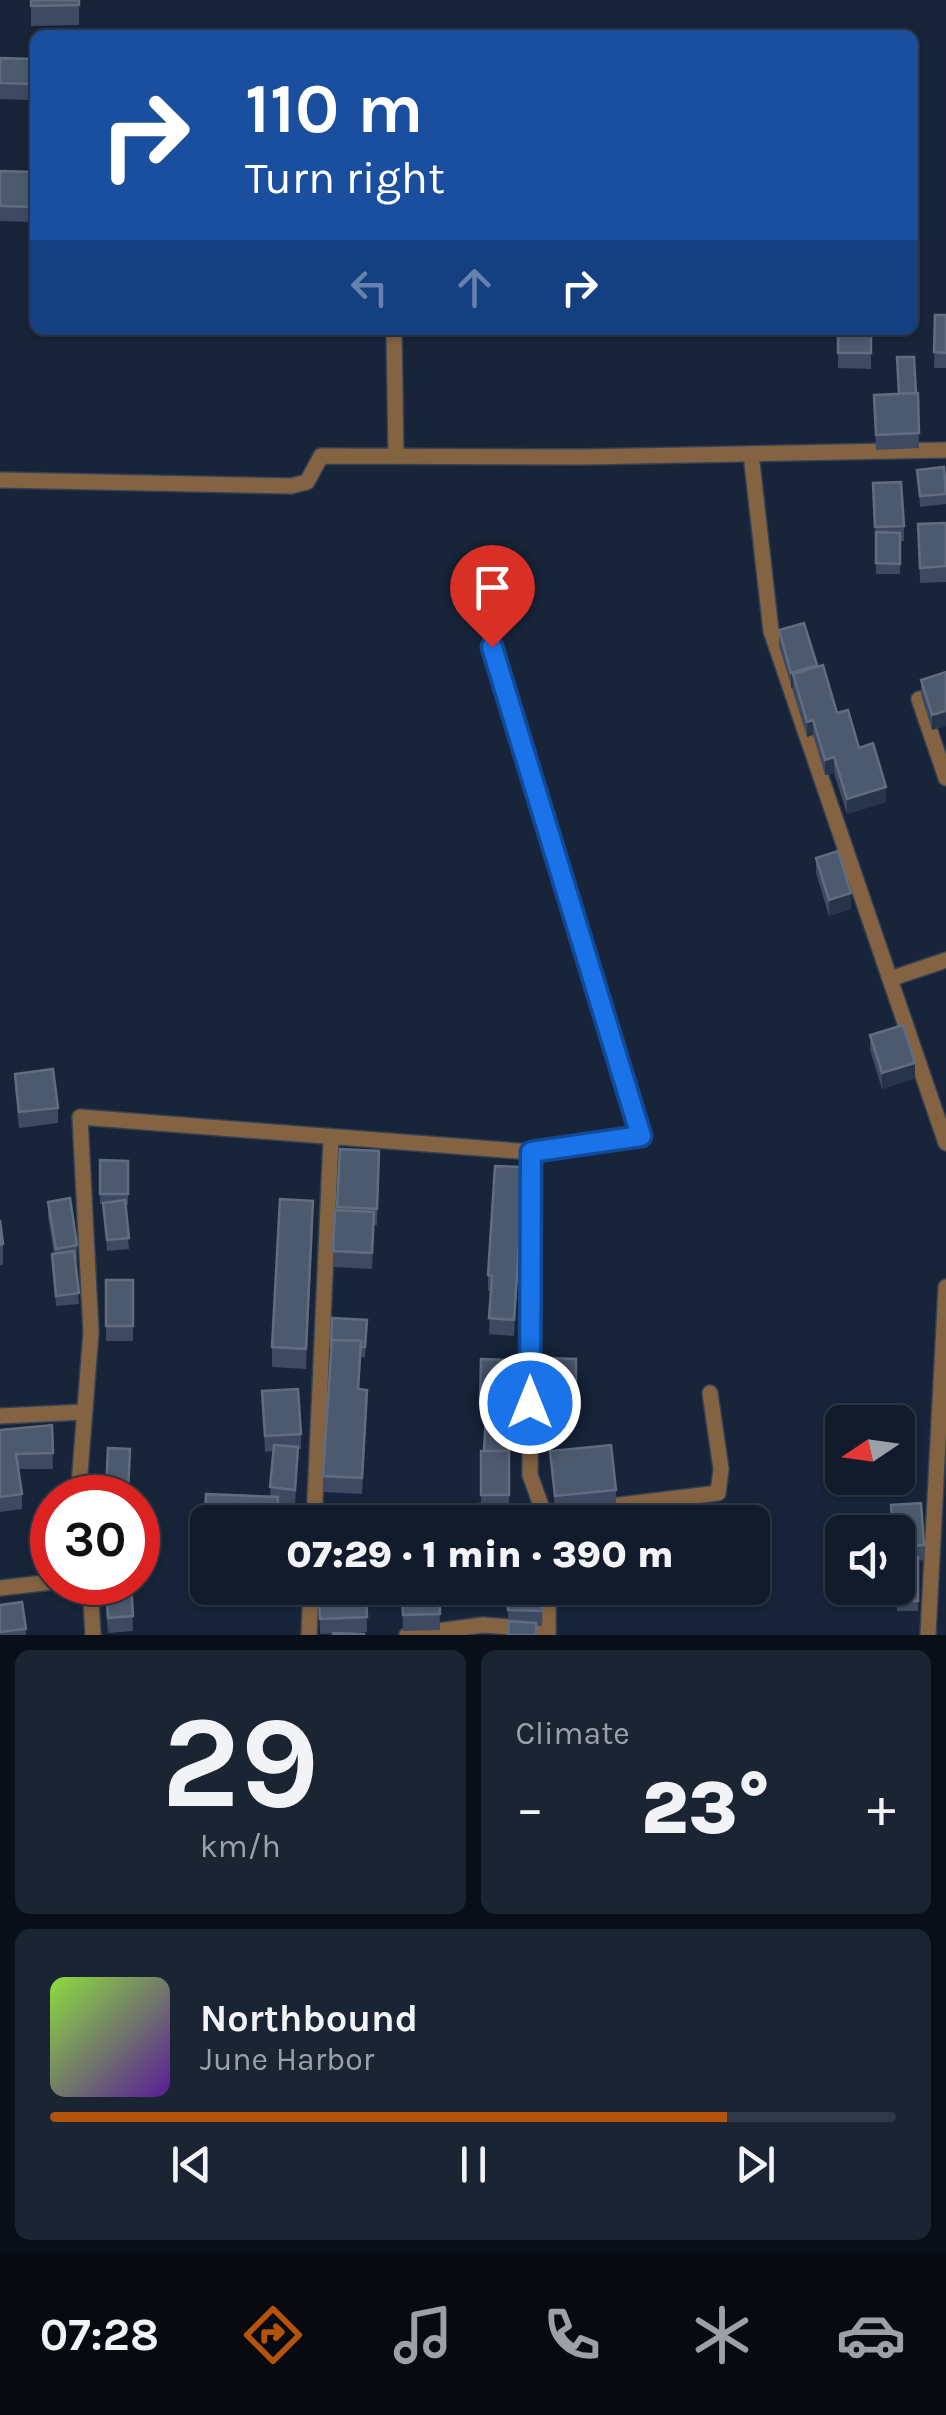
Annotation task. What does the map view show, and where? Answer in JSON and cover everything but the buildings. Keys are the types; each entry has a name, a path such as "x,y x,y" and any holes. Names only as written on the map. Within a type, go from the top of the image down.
{"street":[{"path":"394,335 396,456"},
{"path":"0,480 291,486 307,482 321,456 946,450"},
{"path":"751,454 771,631 946,1143"},
{"path":"80,1475 91,1332 80,1117 531,1152 641,1136 492,647"},
{"path":"920,699 946,778"},
{"path":"890,979 946,960"},
{"path":"315,1505 331,1139"},
{"path":"531,1152 530,1474 542,1505"},
{"path":"928,1635 946,1286"},
{"path":"636,1505 718,1493 721,1469 710,1393"},
{"path":"0,1416 84,1412"},
{"path":"0,1588 30,1585"},
{"path":"92,1605 94,1635"},
{"path":"309,1635 310,1605"},
{"path":"407,1635 483,1626 548,1633 548,1605"}],"route":[{"path":"492,647 641,1136 531,1152 530,1403"}]}
